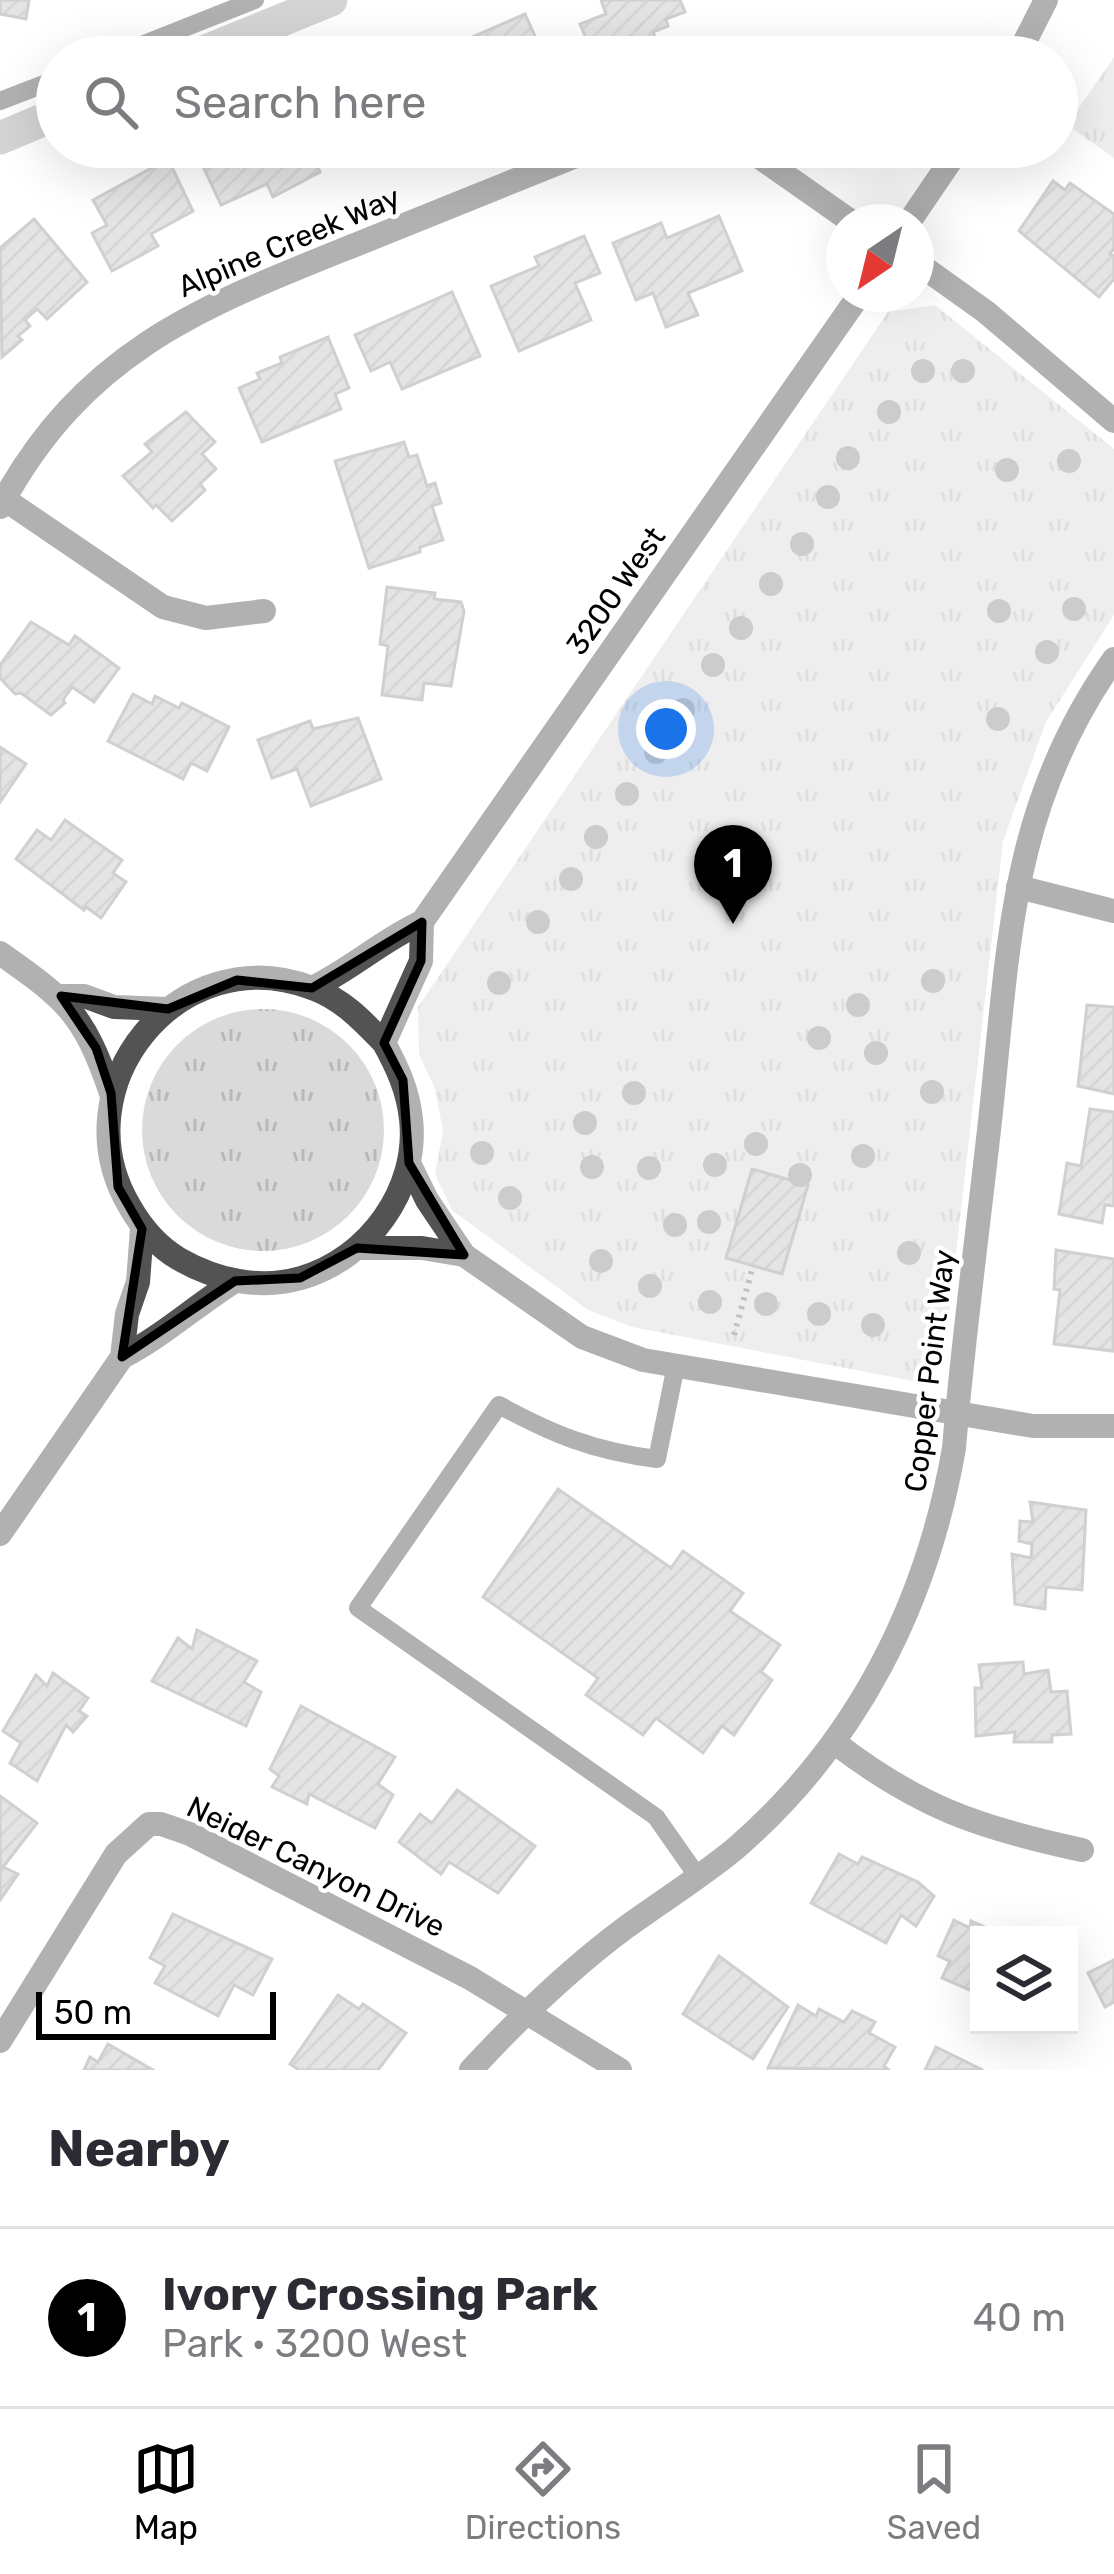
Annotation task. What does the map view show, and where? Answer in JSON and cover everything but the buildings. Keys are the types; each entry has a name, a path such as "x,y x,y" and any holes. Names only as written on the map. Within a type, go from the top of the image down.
{"street":[{"path":"1028,36 1046,0"},
{"name":"Alpine Creek Way","path":"2,503 33,452 87,389 171,326 226,297 546,168"},
{"path":"775,168 826,204"},
{"path":"922,204 946,168"},
{"path":"934,275 986,312 1114,421"},
{"name":"3200 West","path":"312,988 355,967 386,939 422,922 847,312"},
{"path":"2,503 163,607 206,618 264,611"},
{"name":"Copper Point Way","path":"471,2070 593,1953 698,1877 770,1816 834,1742 872,1685 912,1604 945,1502 1026,844 1051,766 1114,659"},
{"path":"1018,886 1114,911"},
{"name":"3200 West","path":"384,1042 421,961 422,922"},
{"path":"0,952 61,996 91,1036 111,1093"},
{"path":"275,979 312,988 352,1010 384,1042 404,1080 412,1121 409,1163 391,1210 357,1248 330,1267 300,1278 235,1281 200,1271 169,1253 142,1229 118,1187 107,1141 111,1093 132,1046 168,1009 200,990 237,980 275,979"},
{"path":"61,996 84,996 115,1007 168,1009"},
{"path":"409,1163 464,1255 582,1337 628,1355 1033,1426 1114,1426"},
{"path":"0,1534 122,1357 127,1314 138,1282 142,1229"},
{"path":"357,1248 422,1248 464,1255"},
{"path":"122,1357 163,1336 185,1314 235,1281"},
{"path":"834,1742 898,1788 936,1808 977,1825 1082,1850"},
{"name":"Neider Canyon Drive","path":"0,2042 116,1854 149,1824 161,1824 190,1834 529,2011 620,2070"}],"lane":[{"path":"164,36 255,0"},
{"path":"0,101 36,87"},
{"path":"676,1365 657,1459 588,1447 551,1434 499,1405 358,1608 656,1816 698,1877"}],"path":[{"path":"734,1335 754,1265"}],"highlighted area":[{"path":"422,922 421,961 384,1043 403,1080 409,1163 464,1255 357,1248 300,1278 235,1281 122,1357 142,1229 118,1187 111,1093 96,1048 61,996 168,1009 237,980 312,988"}],"green space":[{"path":"1114,57 1114,158 1078,133 1078,109"},
{"path":"934,305 1114,449 1114,615 1046,722 1003,841 945,1350 913,1381 632,1327 588,1310 452,1210 435,1174 443,1131 435,1089 419,1054 418,1007 888,312 934,312"},
{"path":"263,1009 309,1019 348,1045 374,1084 384,1130 374,1176 348,1215 309,1241 263,1251 217,1241 178,1215 152,1176 142,1130 152,1084 178,1045 217,1019"}],"waterway":[{"path":"243,36 331,0"},
{"path":"0,138 36,123"}],"place":[{"name":"Ivory Crossing Park","path":"733,924"}]}
